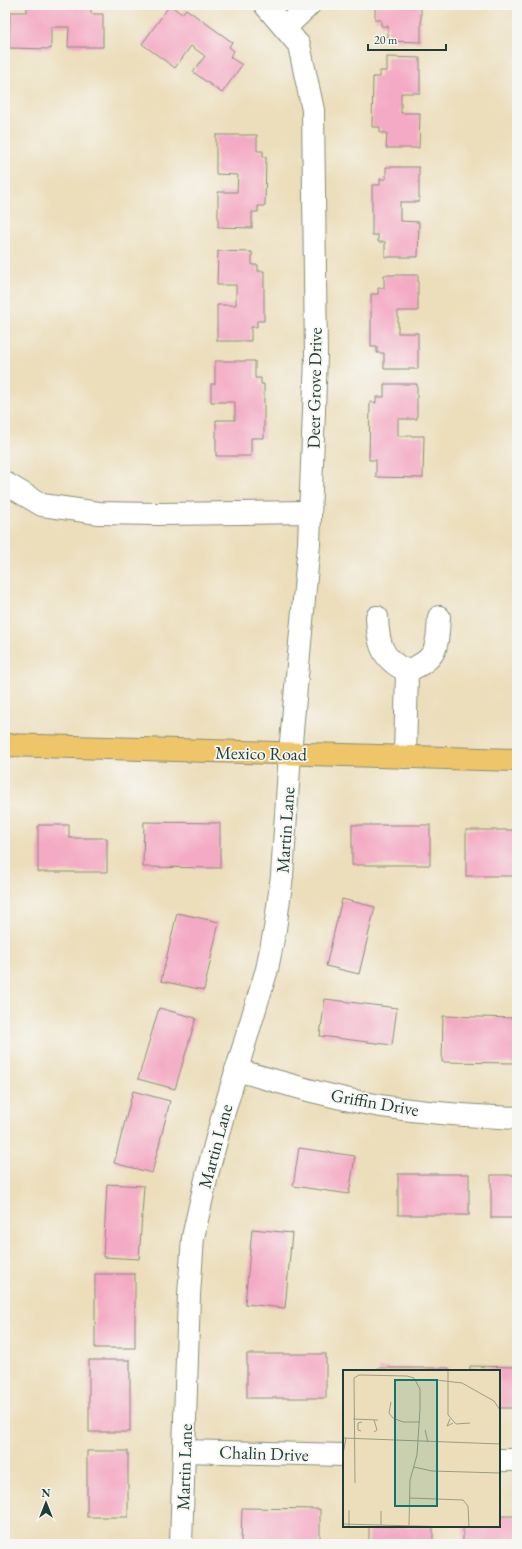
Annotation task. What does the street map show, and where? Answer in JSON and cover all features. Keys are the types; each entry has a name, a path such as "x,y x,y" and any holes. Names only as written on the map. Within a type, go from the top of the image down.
{"main road":[{"name":"Mexico Road","path":"5,745 517,760"}],"street":[{"name":"Deer Grove Drive","path":"265,5 299,45 313,110 316,356 309,544 290,753"},
{"path":"285,28 309,5"},
{"path":"5,484 42,505 99,513 158,514 310,512"},
{"path":"377,617 378,638 382,650 389,661 407,671 420,666 428,660 434,652 438,640 439,617"},
{"path":"405,757 407,671"},
{"name":"Martin Lane","path":"181,1544 189,1295 193,1237 206,1175 267,969 275,929 282,876 290,753"},
{"name":"Griffin Drive","path":"236,1070 325,1094 380,1106 464,1115 517,1118"},
{"name":"Chalin Drive","path":"184,1451 343,1456"},
{"path":"500,1460 517,1460"}],"building":[{"path":"27,5 91,6 91,14 103,14 103,47 68,47 69,27 51,27 51,49 9,48 10,12 27,12"},
{"path":"170,5 182,14 186,9 232,42 229,47 234,51 230,57 242,65 222,93 193,72 205,56 191,46 175,68 142,44"},
{"path":"375,5 421,6 421,42 388,41 388,26 381,26 381,20 375,20"},
{"path":"387,57 420,58 420,93 401,93 401,113 420,113 419,148 386,148 387,133 380,133 380,127 372,127 373,77 380,77 380,71 387,71"},
{"path":"216,135 257,135 257,151 263,151 263,157 266,157 265,206 258,206 258,212 252,212 252,228 218,227 218,192 237,192 238,175 216,174"},
{"path":"386,167 419,167 419,202 400,202 400,221 419,222 418,257 385,257 385,242 378,242 378,235 372,235 372,185 380,185 380,179 386,179"},
{"path":"218,251 252,252 252,265 258,265 258,271 264,271 264,321 257,321 257,327 251,327 251,341 217,341 217,305 236,305 236,285 217,285"},
{"path":"384,275 418,275 418,311 398,311 398,333 418,333 418,369 384,369 384,353 377,353 377,347 371,347 371,294 378,294 378,288 384,288"},
{"path":"215,361 255,361 255,378 261,378 261,384 264,384 264,438 251,438 251,456 216,456 216,420 235,420 235,402 211,402 211,384 215,384"},
{"path":"384,384 417,384 417,419 398,419 398,436 424,436 423,478 376,477 376,460 369,460 370,402 376,403 376,397 384,397"},
{"path":"144,822 220,823 220,868 143,867"},
{"path":"38,825 69,825 69,838 107,838 107,872 38,872"},
{"path":"352,825 430,825 430,865 352,865"},
{"path":"466,830 517,830 517,876 466,876"},
{"path":"342,899 375,907 359,974 326,966"},
{"path":"177,913 219,922 204,990 161,981"},
{"path":"325,999 397,1008 392,1045 320,1036"},
{"path":"159,1008 196,1018 175,1089 138,1079"},
{"path":"443,1016 515,1018 514,1063 442,1062"},
{"path":"133,1091 170,1101 152,1173 114,1163"},
{"path":"299,1148 355,1156 349,1194 293,1186"},
{"path":"398,1174 469,1174 469,1215 398,1215"},
{"path":"491,1175 517,1175 517,1218 491,1218"},
{"path":"107,1184 144,1186 139,1259 103,1257"},
{"path":"252,1229 292,1233 285,1308 245,1304"},
{"path":"95,1274 135,1274 135,1348 95,1348"},
{"path":"247,1354 326,1354 326,1398 247,1398"},
{"path":"89,1360 130,1360 130,1432 89,1432"},
{"path":"470,1366 517,1367 517,1408 500,1408 500,1370 470,1370"},
{"path":"378,1368 449,1368 449,1370 378,1370"},
{"path":"87,1451 128,1451 128,1517 87,1517"},
{"path":"242,1508 320,1509 320,1544 241,1544"},
{"path":"500,1516 517,1516 517,1544 463,1544 463,1527 500,1527"},
{"path":"369,1527 433,1527 433,1544 369,1544"},
{"path":"82,1542 127,1542 127,1544 82,1544"}]}
